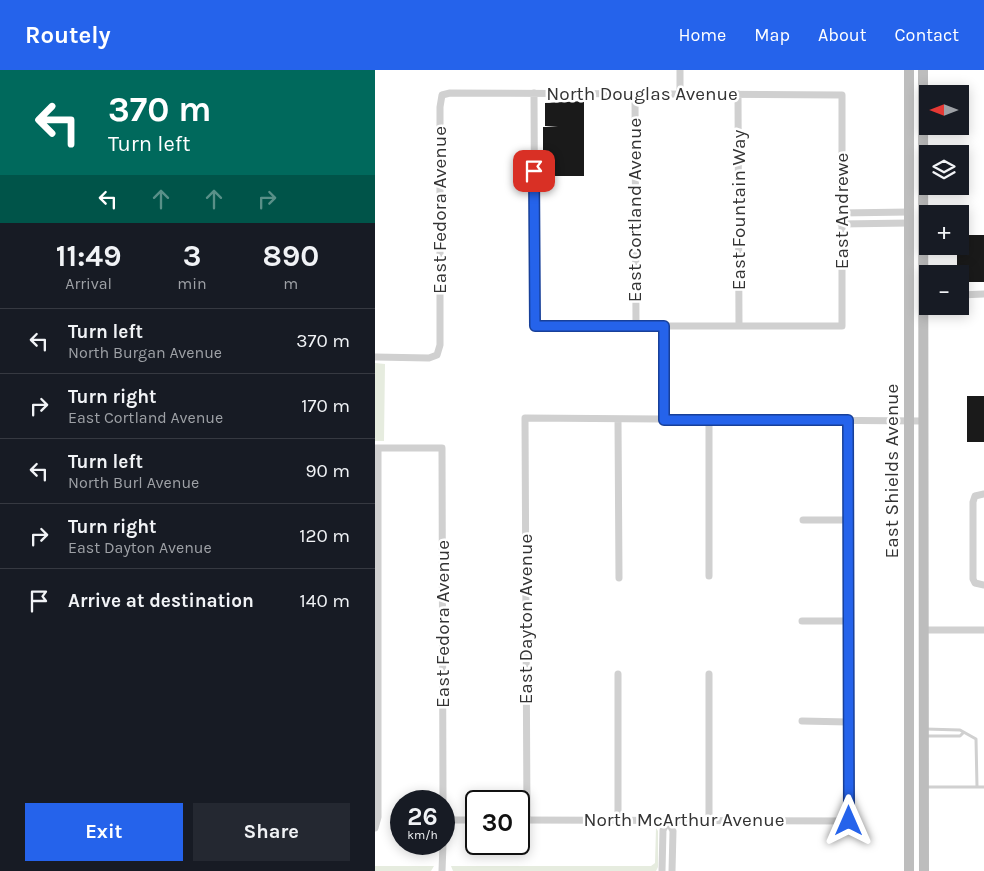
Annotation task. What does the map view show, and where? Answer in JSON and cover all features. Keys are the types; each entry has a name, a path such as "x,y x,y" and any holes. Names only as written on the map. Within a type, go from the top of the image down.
{"main road":[{"name":"East Shields Avenue","path":"909,70 909,871"},
{"name":"East Shields Avenue","path":"923,70 925,265"},
{"name":"East Shields Avenue","path":"924,871 923,421 925,315"},
{"path":"910,532 916,565 916,627 919,630 923,630"},
{"path":"910,632 916,665 916,723 917,728 923,732"}],"street":[{"path":"680,70 680,93"},
{"name":"North Douglas Avenue","path":"442,95 451,93 842,95"},
{"path":"534,93 535,326 739,326"},
{"name":"East Cortland Avenue","path":"635,94 636,326"},
{"name":"East Fountain Way","path":"738,94 739,326"},
{"name":"East Fedora Avenue","path":"375,358 429,358 437,355 440,345 440,107 442,95"},
{"name":"East Andrewe","path":"739,326 841,326 842,95"},
{"path":"841,213 909,212"},
{"path":"841,224 909,223"},
{"path":"969,295 984,294"},
{"path":"664,326 664,420"},
{"name":"East Dayton Avenue","path":"527,790 525,418 618,420"},
{"path":"619,578 618,420 923,421"},
{"path":"709,420 709,576"},
{"path":"802,721 848,722 848,420"},
{"path":"376,448 376,828"},
{"name":"East Fedora Avenue","path":"376,448 442,448 443,790"},
{"path":"984,494 975,496 973,502 973,580 975,583 984,585"},
{"path":"803,520 848,520"},
{"path":"802,621 848,621"},
{"path":"923,630 984,630"},
{"path":"618,674 618,820"},
{"path":"709,674 709,820"},
{"name":"North McArthur Avenue","path":"530,820 849,821 848,722"},
{"path":"662,871 663,830 668,820"},
{"path":"668,820 673,830 672,871"},
{"path":"442,871 443,855"}],"lane":[{"path":"923,732 954,729 960,730 976,739 977,787"},
{"path":"923,732 960,736 963,733"},
{"path":"924,787 984,787"}],"shaded area":[{"path":"375,363 385,364 384,441 375,441"},
{"path":"656,828 658,831 658,867 656,871 453,871 451,866 651,866 655,863"},
{"path":"375,866 434,866 431,871 375,871"}],"building":[{"path":"584,101 584,176 543,176 543,127 558,127 545,126 545,103"},
{"path":"969,235 984,235 984,282 969,282 969,265 957,265 957,255 969,255"},
{"path":"967,396 984,396 984,442 967,442"}],"route":[{"path":"534,171 535,326 664,326 664,420 848,420 849,821"}]}
